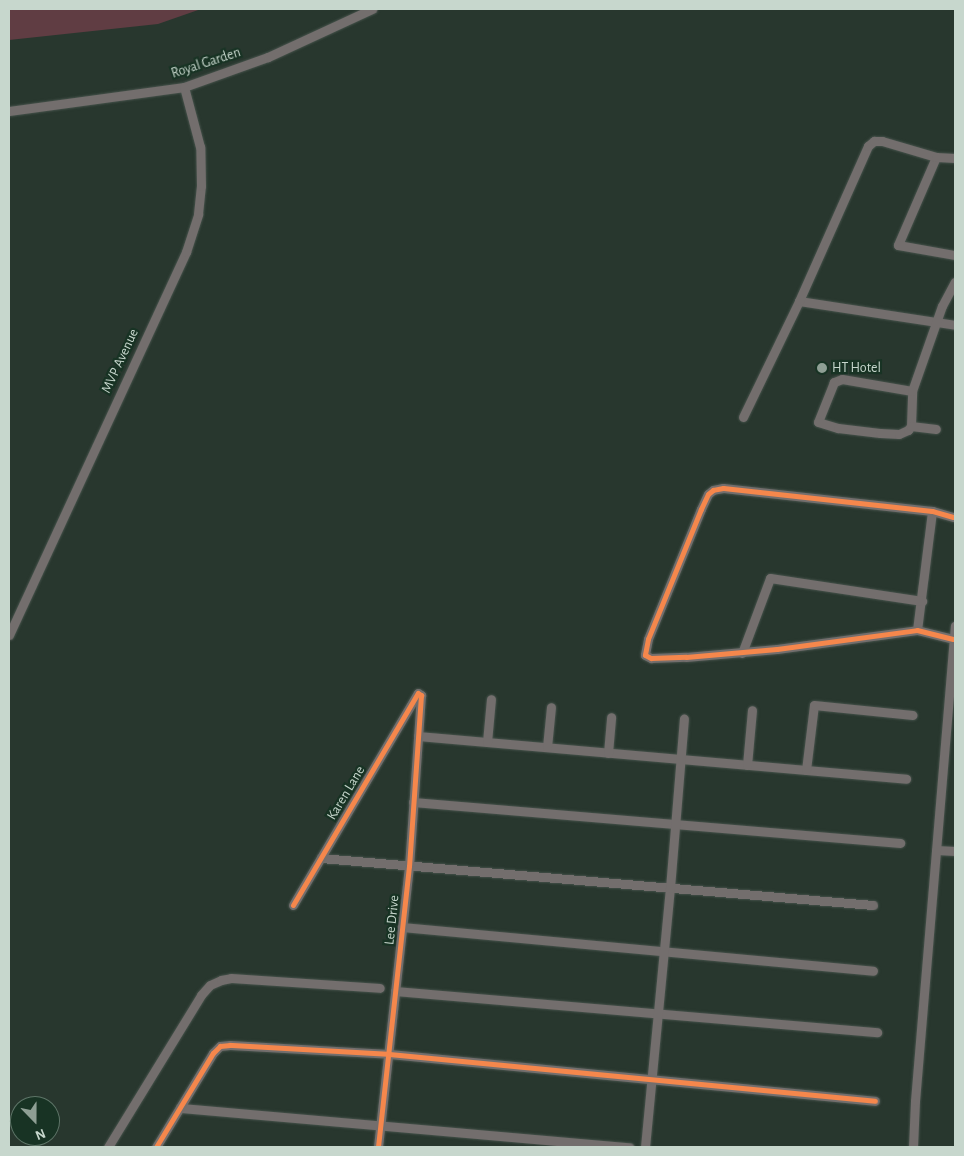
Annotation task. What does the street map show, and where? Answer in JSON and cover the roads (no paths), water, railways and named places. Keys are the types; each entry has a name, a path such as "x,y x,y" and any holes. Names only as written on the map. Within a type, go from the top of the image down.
{"street":[{"name":"Royal Garden","path":"9,111 184,87 268,57 372,9"},
{"name":"MVP Avenue","path":"9,635 186,252 198,214 201,186 200,147 184,87"},
{"path":"743,417 800,301 868,146 874,141 882,141 936,156 955,158"},
{"path":"936,156 898,245 955,255"},
{"path":"912,390 842,379 834,382 817,425 899,434 905,432 911,426 912,390 938,322 942,306 955,282"},
{"path":"800,301 955,325"},
{"path":"911,426 936,429"},
{"path":"953,517 932,512 723,488 710,491 648,639 645,655 651,658 742,652 917,630 953,639"},
{"path":"917,630 932,512"},
{"path":"742,652 770,578 922,601"},
{"path":"913,1147 955,626"},
{"name":"Lee Drive","path":"378,1147 409,866 420,694"},
{"name":"Karen Lane","path":"293,905 420,694"},
{"path":"487,742 491,699"},
{"path":"806,770 814,705 912,715"},
{"path":"547,747 551,707"},
{"path":"746,765 752,710"},
{"path":"608,753 611,717"},
{"path":"645,1147 682,759 684,719"},
{"path":"418,736 906,779"},
{"path":"413,802 900,844"},
{"path":"936,850 952,851"},
{"path":"321,858 873,905"},
{"path":"402,927 873,971"},
{"path":"108,1147 201,995 210,985 220,980 231,978 380,988"},
{"path":"395,991 877,1032"},
{"path":"156,1147 213,1053 220,1046 230,1044 389,1054 875,1101"},
{"path":"180,1108 629,1147"}],"place":[{"name":"HT Hotel","path":"822,368"}]}
